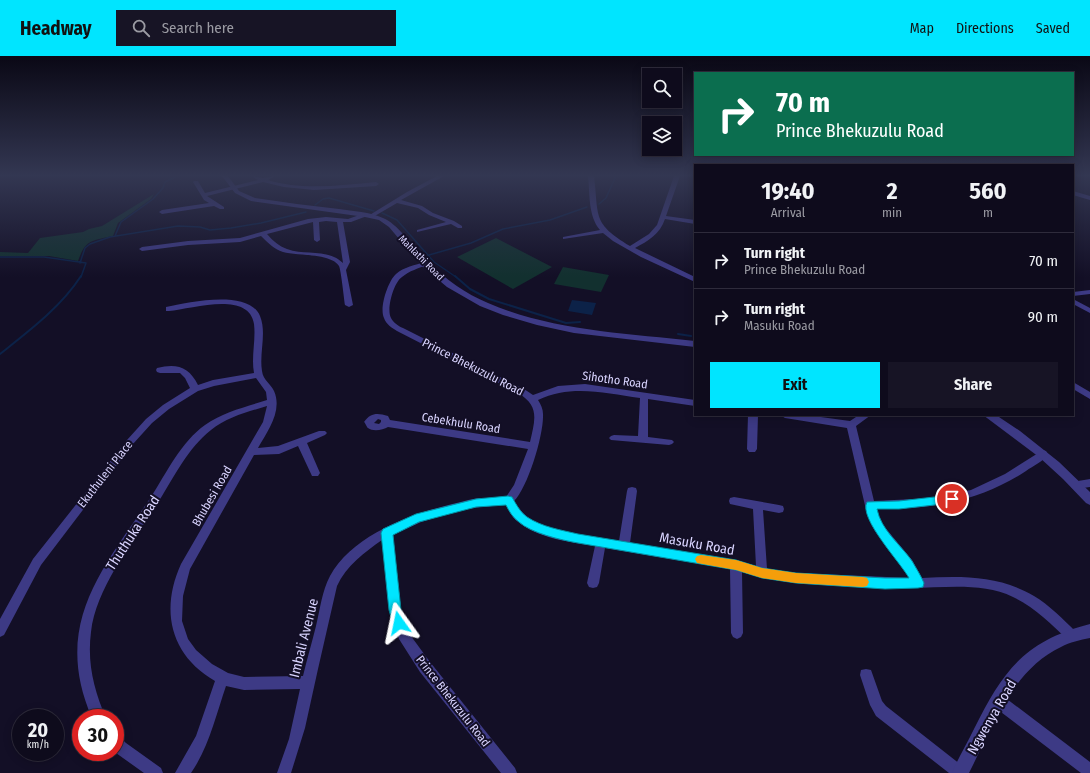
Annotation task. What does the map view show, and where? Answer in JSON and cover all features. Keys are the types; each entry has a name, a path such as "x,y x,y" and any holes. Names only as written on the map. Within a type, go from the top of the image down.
{"street":[{"path":"162,212 179,209"},
{"name":"Mahlathi Road","path":"319,209 381,219 391,226 445,282 483,304 526,319 574,330 694,344"},
{"path":"142,249 188,243 240,240 316,220 354,220 368,216 380,209"},
{"path":"421,209 452,222 460,228"},
{"path":"595,209 596,218 603,231 612,238 694,280"},
{"path":"631,248 653,235 660,225 666,209"},
{"path":"663,217 694,222"},
{"path":"316,220 317,240"},
{"path":"340,221 346,262 343,271"},
{"path":"418,230 452,222"},
{"path":"565,238 603,231"},
{"path":"264,234 271,243 282,250 294,253 321,254 335,258 342,265 349,305"},
{"name":"Prince Bhekuzulu Road","path":"426,264 402,273 396,278 386,307 386,315 388,319 402,331 521,391 533,399 538,407 540,418 522,482 516,493 508,500"},
{"path":"1074,294 1090,292"},
{"path":"169,309 207,302 233,303 248,307 256,316 258,326 260,342 258,375"},
{"path":"1074,302 1090,311"},
{"path":"160,370 185,371 188,374 194,389"},
{"name":"Ekuthuleni Place","path":"0,631 37,562 130,442 149,421 166,407 194,389 213,383 258,375"},
{"name":"Bhubesi Road","path":"258,375 270,392 270,416 252,452 186,568 177,595 176,624 178,635 184,646 198,662 222,680 240,683 309,682"},
{"name":"Sihotho Road","path":"533,399 552,390 571,386 694,403"},
{"path":"1074,386 1090,396"},
{"path":"643,439 644,397"},
{"name":"Thuthuka Road","path":"94,709 88,685 84,655 84,636 92,603 110,568 194,441 220,420 271,402"},
{"path":"752,449 753,416"},
{"path":"792,416 851,424 864,416"},
{"path":"989,416 1043,454 1090,500"},
{"name":"Cebekhulu Road","path":"386,423 533,446"},
{"path":"851,424 872,514 879,528 904,558 918,583"},
{"path":"252,452 272,451 322,433"},
{"path":"614,438 669,442"},
{"path":"301,441 315,473"},
{"path":"871,505 899,505 936,502 972,494 1022,469 1043,454"},
{"path":"1076,485 1090,483"},
{"path":"624,547 632,491"},
{"path":"387,533 416,518 476,503 508,500"},
{"name":"Masuku Road","path":"508,500 515,512 523,520 552,533 624,547 736,565 762,573 796,578 885,583 958,581 1008,589 1017,592 1035,603 1072,636"},
{"path":"734,501 779,509"},
{"path":"758,506 762,573"},
{"name":"Prince Bhekuzulu Road","path":"387,533 395,610 403,635 425,667 510,773"},
{"name":"Imbali Avenue","path":"284,773 299,733 328,600 336,576 352,558 369,544 387,533"},
{"path":"593,583 601,542"},
{"path":"736,565 737,634"},
{"name":"Ngwenya Road","path":"960,773 1009,682 1044,648 1090,630"},
{"path":"866,675 877,705 881,711 960,773"},
{"path":"182,773 188,766 200,742 222,680"},
{"path":"998,701 1090,771"},
{"path":"124,750 140,763 156,773"}],"green space":[{"path":"129,209 137,209 118,223 113,236 90,242 84,249 78,261 49,256 0,256 0,252 28,253 40,238 83,232 102,226"},
{"path":"496,238 552,267 513,289 457,257"},
{"path":"563,267 609,275 601,292 554,284"}],"water":[{"path":"572,300 596,303 592,315 568,311"}],"waterway":[{"path":"115,236 121,222 138,209"},
{"path":"369,209 374,211"},
{"path":"429,255 471,243 503,229 550,220 580,209"},
{"path":"80,262 85,248 90,244 110,237 178,226 200,227 210,230 231,228 261,223 306,212"},
{"path":"382,213 397,220 434,262 456,277"},
{"path":"0,257 44,257 80,262"},
{"path":"80,262 86,263 81,277"},
{"path":"0,354 54,308 81,276"},
{"path":"455,276 470,289 489,299 566,323 580,322"},
{"path":"678,334 691,336"}],"slow traffic":[{"path":"701,559 736,565 762,573 796,578 863,582"}],"route":[{"path":"399,623 395,610 387,533 410,520 476,503 501,502 508,500 515,512 523,520 552,533 624,547 736,565 762,573 796,578 885,583 918,583 908,564 879,528 872,514 871,505 899,505 952,499"}]}
